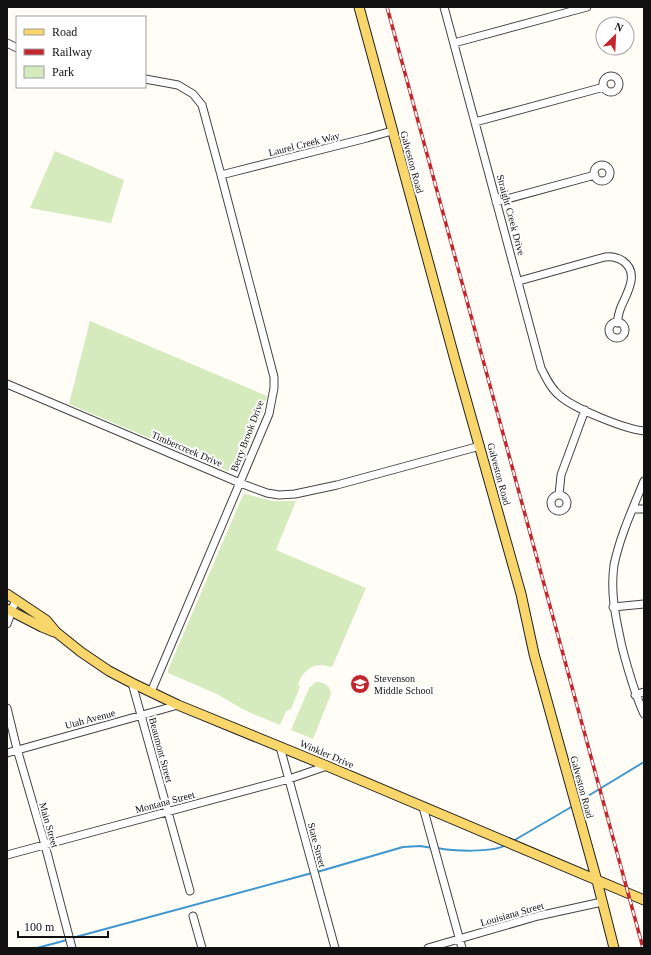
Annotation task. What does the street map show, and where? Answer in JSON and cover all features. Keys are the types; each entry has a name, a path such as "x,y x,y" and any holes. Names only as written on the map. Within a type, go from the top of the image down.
{"main road":[{"name":"Galveston Road","path":"359,7 455,360 521,594 547,703 597,880 614,948"},
{"name":"Winkler Drive","path":"7,594 46,620 56,632 109,670 132,683 178,704 644,900"},
{"name":"Winkler Drive","path":"9,609 42,627 56,632"}],"street":[{"name":"Straight Creek Drive","path":"444,7 541,368 552,388 567,402 618,424 644,431"},
{"path":"454,43 587,7"},
{"path":"7,43 16,48"},
{"name":"Berry Brook Drive","path":"146,79 178,85 193,94 202,105 274,377 274,388 269,414 151,692"},
{"path":"475,122 604,87"},
{"name":"Laurel Creek Way","path":"221,175 392,131"},
{"path":"496,202 594,175"},
{"path":"518,281 605,257 618,258 628,265 632,275 617,322"},
{"name":"Timbercreek Drive","path":"7,384 240,483 267,493 279,495 295,494 337,485 480,446"},
{"path":"559,495 561,475 585,410"},
{"path":"644,481 618,548 613,579 613,607 631,682 644,714"},
{"path":"633,509 644,509"},
{"path":"7,624 9,609 16,599"},
{"path":"613,607 644,604"},
{"name":"Beaumont Street","path":"132,683 190,891"},
{"path":"636,696 644,692"},
{"name":"Utah Avenue","path":"7,753 142,716 178,704"},
{"name":"Main Street","path":"7,708 17,750 45,845 72,948"},
{"name":"State Street","path":"280,747 335,948"},
{"name":"Montana Street","path":"7,855 289,779 327,766"},
{"path":"423,807 462,948"},
{"name":"Louisiana Street","path":"428,948 460,940 504,925 538,916 602,902"},
{"path":"193,916 202,948"}],"green space":[{"path":"55,151 124,180 111,223 30,208"},
{"path":"90,321 267,396 263,411 238,470 235,472 230,472 69,404"},
{"path":"245,494 273,501 296,501 276,550 366,588 332,667 321,665 316,666 304,673 298,683 300,687 291,709 286,711 280,725 244,710 217,694 168,673 243,495"},
{"path":"316,682 326,685 331,694 313,739 291,730 309,688"}],"waterway":[{"path":"578,802 644,762"},
{"path":"513,841 573,806"},
{"path":"437,848 453,850 482,850 500,848 506,845"},
{"path":"317,872 403,847 420,846 433,848"},
{"path":"72,938 312,873"},
{"path":"37,948 67,940"}],"railway":[{"path":"387,7 643,948"}],"place":[{"name":"Stevenson Middle School","path":"360,684"}]}
